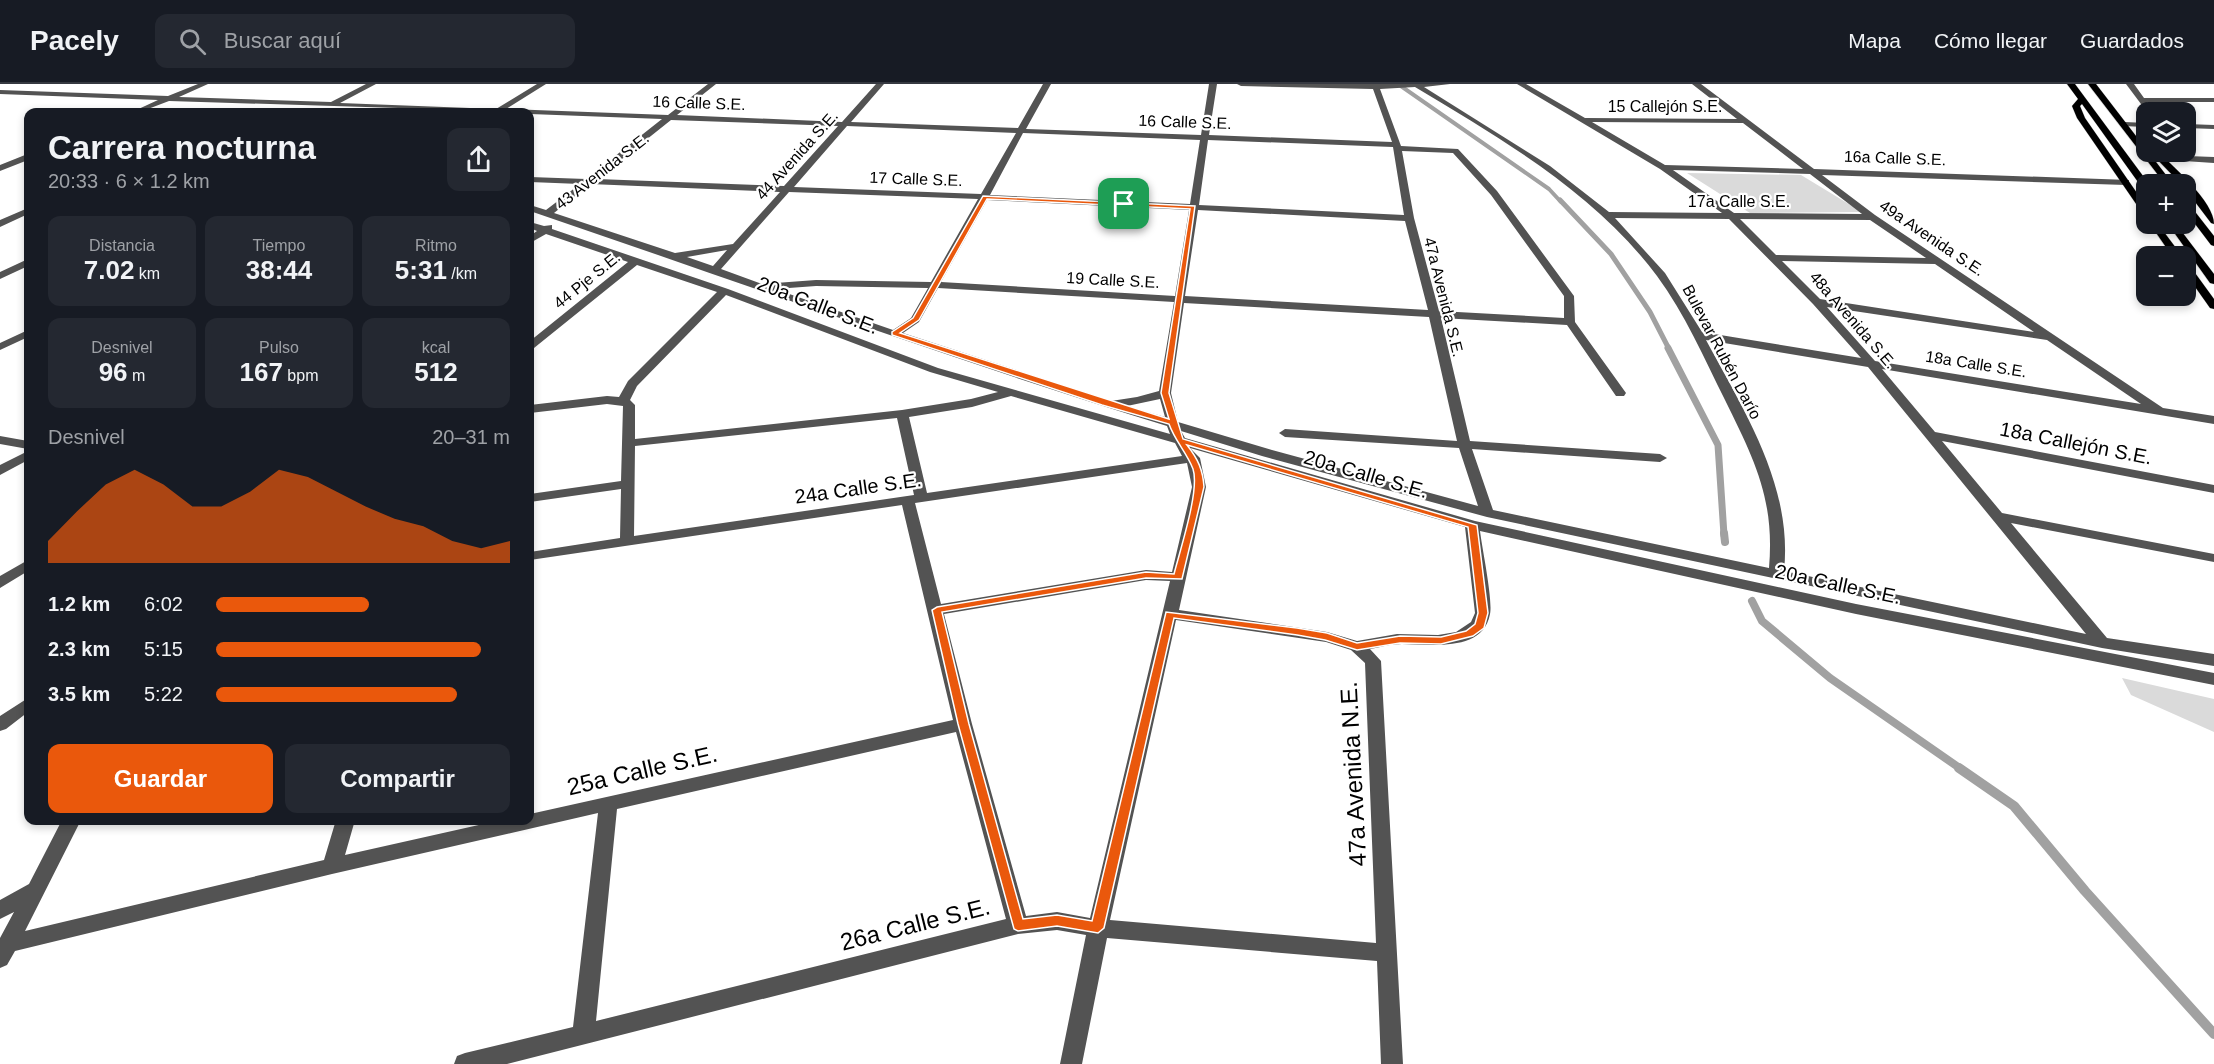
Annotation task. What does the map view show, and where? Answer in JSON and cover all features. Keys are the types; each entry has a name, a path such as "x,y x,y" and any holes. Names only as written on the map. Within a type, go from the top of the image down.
{"main road":[{"path":"2072,84 2137,174"},
{"path":"2092,84 2161,174"},
{"path":"2082,99 2076,106 2078,113 2136,197"},
{"path":"2132,135 2136,138"},
{"path":"2163,162 2175,174"},
{"path":"2196,199 2214,221"},
{"path":"2196,219 2214,243"},
{"path":"2179,234 2214,281"},
{"path":"2196,282 2214,306"}],"street":[{"path":"0,97 35,84"},
{"path":"145,108 204,84"},
{"path":"323,108 372,84"},
{"path":"503,108 542,84"},
{"name":"43 Avenida S.E.","path":"548,213 712,84"},
{"name":"44 Avenida S.E.","path":"715,270 880,84"},
{"path":"895,333 915,320 1047,84"},
{"path":"1071,1064 1098,928 1199,487 1198,472 1193,459 1179,440 1172,423 1165,393 1213,84"},
{"path":"1241,84 1376,86 1446,84"},
{"name":"Bulevar Rubén Darío","path":"1414,84 1536,159 1606,215 1660,274 1697,335 1746,429 1770,485 1779,559 1776,576"},
{"name":"48a Avenida S.E.","path":"1521,84 1664,167 1732,216 1776,258 1872,363 2102,643"},
{"name":"49a Avenida S.E.","path":"1696,84 1872,217 2158,410"},
{"path":"2130,84 2142,100 2214,100"},
{"name":"47a Avenida S.E.","path":"1376,86 1397,147 1409,218 1434,313 1464,445 1487,513"},
{"name":"16 Calle S.E.","path":"0,92 414,108"},
{"name":"16 Calle S.E.","path":"534,113 1023,130 1455,151 1494,193 1569,296 1570,322"},
{"name":"15 Callejón S.E.","path":"1584,120 1744,121"},
{"path":"2125,124 2136,125"},
{"path":"2196,126 2214,127"},
{"path":"0,168 24,159"},
{"path":"2196,159 2214,160"},
{"name":"16a Calle S.E.","path":"1664,167 2126,182"},
{"name":"17 Calle S.E.","path":"534,179 985,197 1409,218"},
{"name":"20a Calle S.E.","path":"534,209 1105,403 1267,453 1487,513 1776,576 2102,643 2214,660"},
{"path":"0,224 24,213"},
{"name":"17a Calle S.E.","path":"1606,215 1872,217"},
{"name":"43 Avenida S.E.","path":"534,237 562,218"},
{"name":"20a Calle S.E.","path":"534,226 724,291 923,366 1009,393 1472,525 1856,609 2214,679"},
{"path":"675,257 736,246"},
{"path":"1776,258 1939,261"},
{"name":"44 Pje S.E.","path":"534,343 636,260"},
{"path":"0,276 24,264"},
{"name":"19 Calle S.E.","path":"763,287 807,283 935,285 1570,322"},
{"path":"623,401 632,384 724,291"},
{"path":"1817,302 2052,337"},
{"path":"1570,322 1620,393"},
{"path":"0,347 24,335"},
{"name":"18a Calle S.E.","path":"1697,335 2214,420"},
{"path":"629,443 902,414 972,403 1009,393"},
{"path":"1105,403 1138,401 1165,393"},
{"path":"534,409 607,400 623,401 629,405 627,540"},
{"path":"902,414 915,500 937,610 963,724 1018,925"},
{"name":"20a Calle S.E.","path":"1285,433 1660,459"},
{"name":"18a Callejón S.E.","path":"1930,435 2214,489"},
{"path":"0,440 24,444"},
{"path":"0,471 24,457"},
{"name":"24a Calle S.E.","path":"534,555 1193,459"},
{"path":"534,497 628,484"},
{"path":"1997,516 2214,558"},
{"path":"1170,614 1297,631 1357,646 1400,639 1441,641 1470,634 1480,625 1483,613 1472,525"},
{"path":"0,583 24,568"},
{"path":"937,610 1146,575 1178,577"},
{"name":"47a Avenida N.E.","path":"1357,646 1373,661 1392,1064"},
{"path":"0,725 24,707"},
{"name":"25a Calle S.E.","path":"534,821 963,724"},
{"path":"583,1035 608,804"},
{"path":"4,951 69,825"},
{"path":"332,866 344,825"},
{"name":"25a Calle S.E.","path":"4,951 332,866 515,825"},
{"path":"0,910 36,890"},
{"name":"26a Calle S.E.","path":"465,1064 1018,925 1057,921 1098,928 1387,953"}],"shaded area":[{"path":"1687,173 1801,175 1862,212 1750,213"},
{"path":"2122,678 2214,699 2214,732 2131,695"}],"waterway":[{"path":"1398,84 1549,189 1561,202"},
{"path":"1560,200 1611,254 1650,312 1669,349"},
{"path":"1668,348 1718,445 1724,535"},
{"path":"1724,533 1725,542"},
{"path":"1752,601 1762,621 1830,678 1961,769"},
{"path":"1959,768 2014,806 2085,891 2214,1034"}],"route":[{"path":"1124,204 985,197 915,320 895,333 1172,423 1179,440 1255,464 1472,525 1483,613 1480,625 1470,634 1441,641 1400,639 1357,646 1297,631 1170,614 1098,928 1057,921 1018,925 963,724 937,610 1146,575 1178,577 1199,487 1198,472 1193,459 1179,440 1172,423 1165,393 1193,207 1124,204"}]}
